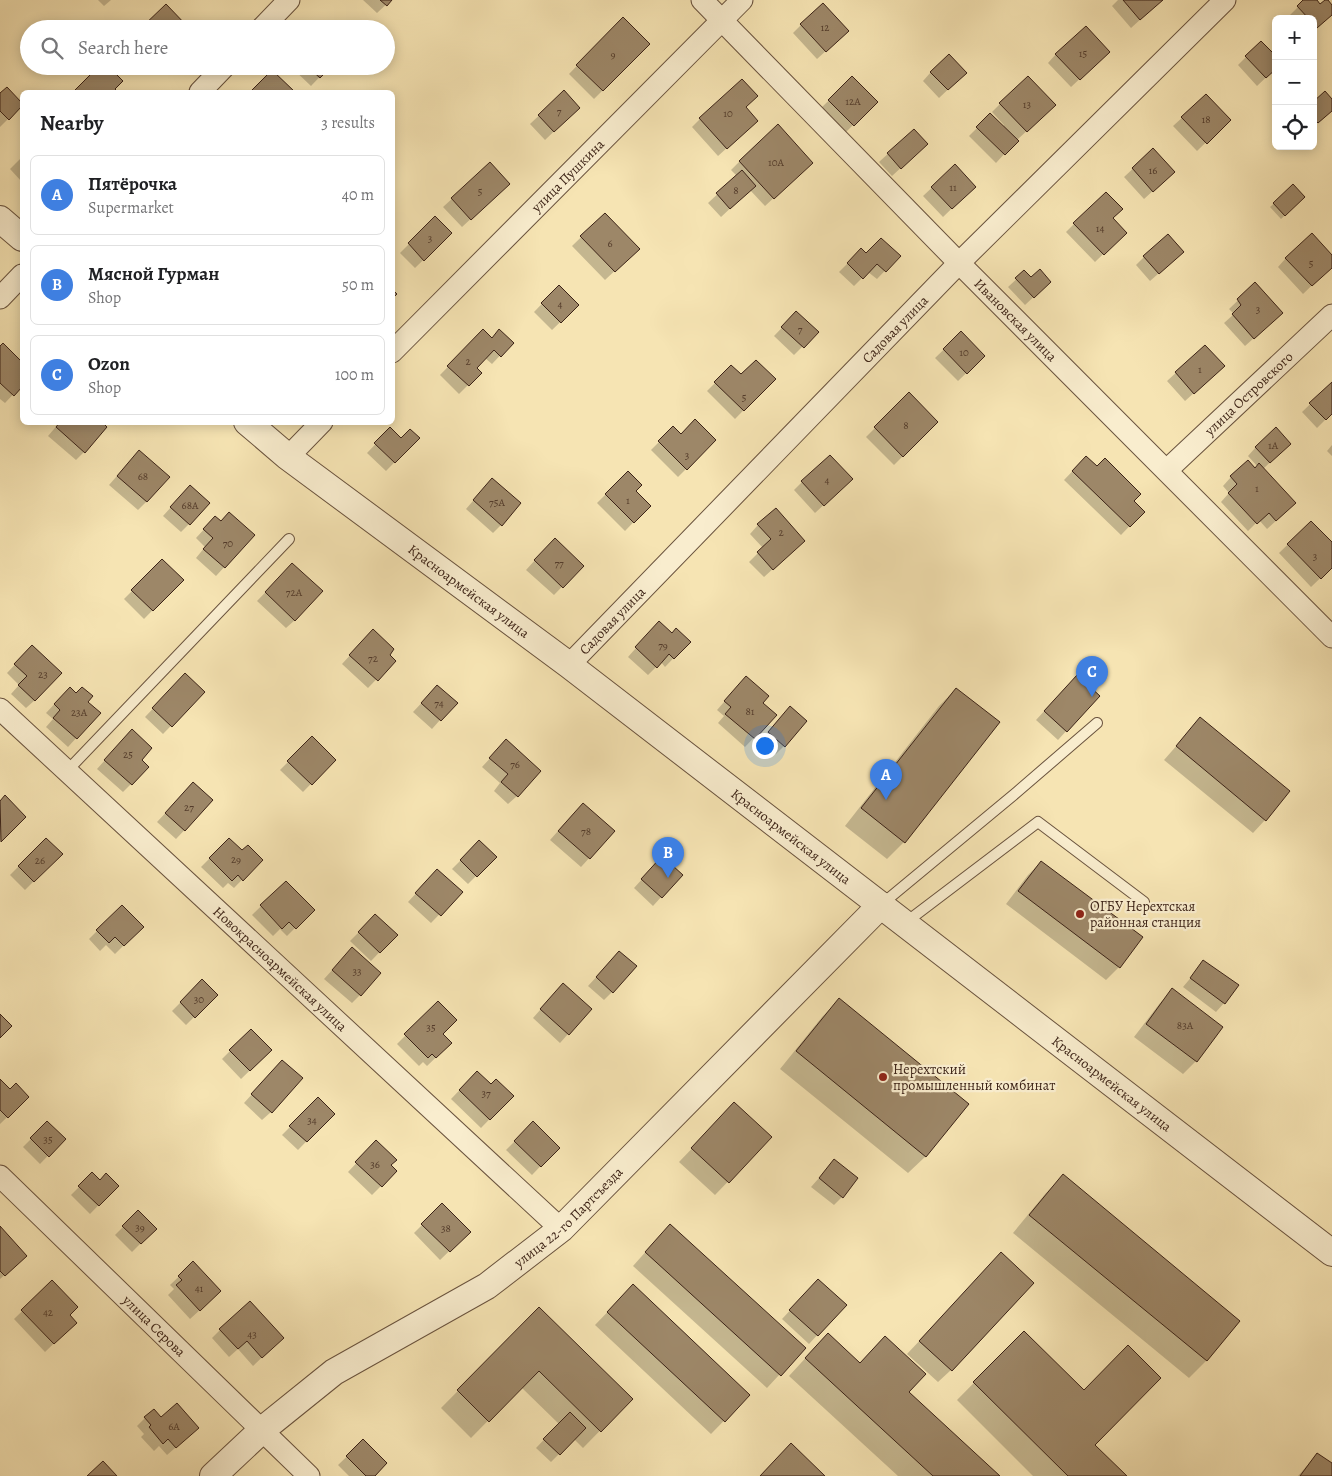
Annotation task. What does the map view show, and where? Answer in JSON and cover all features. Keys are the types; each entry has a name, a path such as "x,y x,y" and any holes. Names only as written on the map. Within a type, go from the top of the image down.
{"street":[{"path":"270,20 289,0"},
{"name":"Ивановская улица","path":"702,0 959,262 1332,637"},
{"name":"улица Пушкина","path":"395,349 742,0"},
{"name":"Садовая улица","path":"569,665 959,262 1225,0"},
{"path":"202,90 216,75"},
{"path":"0,219 20,236"},
{"path":"0,298 20,277"},
{"name":"улица Островского","path":"1167,470 1332,316"},
{"name":"Красноармейская улица","path":"251,425 288,457 569,665 1332,1253"},
{"path":"288,457 319,425"},
{"name":"Новокрасноармейская улица","path":"0,709 561,1229"},
{"name":"улица 22-го Партсъезда","path":"213,1476 262,1430 334,1372 487,1286 561,1229 881,905"},
{"name":"улица Серова","path":"0,1176 309,1476"}],"lane":[{"path":"67,771 290,539"},
{"path":"881,905 1097,723"},
{"path":"905,923 1038,822 1144,902"}],"building":[{"path":"380,0 392,0 387,6"},
{"path":"1123,0 1163,0 1140,20"},
{"path":"1303,0 1317,0 1320,4 1328,0 1332,5 1332,15 1317,28 1317,15 1305,15 1297,6"},
{"path":"823,3 849,31 826,52 800,24"},
{"path":"166,4 181,20 149,20"},
{"path":"623,17 650,44 603,91 576,65"},
{"path":"1086,26 1110,52 1080,80 1055,54"},
{"path":"1261,41 1272,52 1272,73 1266,78 1245,56"},
{"path":"949,54 967,73 948,90 930,72"},
{"path":"90,75 117,75 123,81 116,90 75,90"},
{"path":"267,75 277,75 293,90 252,90"},
{"path":"852,76 878,102 854,126 828,100"},
{"path":"1028,76 1056,105 1027,132 999,103"},
{"path":"742,79 758,96 746,107 758,121 727,149 699,118"},
{"path":"7,87 20,101 20,108 9,120 0,111 0,93"},
{"path":"564,90 580,108 554,132 538,115"},
{"path":"1325,91 1332,99 1332,111 1318,123 1317,122 1317,98"},
{"path":"1206,94 1231,120 1207,144 1181,117"},
{"path":"990,113 1019,141 1005,155 976,127"},
{"path":"778,124 813,163 774,199 739,161"},
{"path":"914,129 928,144 901,169 887,153"},
{"path":"1153,148 1175,172 1153,192 1132,168"},
{"path":"490,162 510,184 471,220 451,198"},
{"path":"955,164 976,187 952,209 931,187"},
{"path":"742,170 756,186 730,209 716,193"},
{"path":"1293,184 1305,197 1285,216 1273,203"},
{"path":"1106,192 1123,209 1113,218 1127,233 1104,255 1073,223"},
{"path":"605,213 640,249 615,272 580,236"},
{"path":"435,216 452,233 424,261 408,243"},
{"path":"1312,233 1332,255 1332,268 1312,286 1285,258"},
{"path":"1168,234 1184,252 1159,274 1143,256"},
{"path":"881,238 901,256 886,272 877,264 863,279 847,263 861,248 866,253"},
{"path":"1040,269 1051,282 1034,298 1015,278 1024,270 1031,277"},
{"path":"1255,282 1283,313 1254,339 1232,314 1241,305 1237,299"},
{"path":"559,285 579,305 561,323 541,303"},
{"path":"796,311 819,332 804,348 781,327"},
{"path":"483,329 492,338 499,329 514,343 501,357 494,350 477,368 482,373 469,386 447,366"},
{"path":"961,331 985,356 967,374 943,349"},
{"path":"3,343 20,360 20,389 14,396 0,383 0,346"},
{"path":"1205,345 1225,366 1194,394 1175,372"},
{"path":"756,360 776,379 744,411 714,382 731,365 741,374"},
{"path":"1332,382 1332,414 1326,420 1309,403"},
{"path":"909,392 938,422 903,457 874,427"},
{"path":"695,419 716,440 687,470 658,441 673,426 681,434"},
{"path":"58,425 105,425 107,427 85,453 56,427"},
{"path":"390,427 401,438 410,429 420,438 395,463 374,443"},
{"path":"1276,427 1291,444 1270,463 1255,447"},
{"path":"139,450 170,477 147,502 117,476"},
{"path":"830,455 853,479 824,506 801,481"},
{"path":"1086,456 1097,466 1105,458 1141,494 1134,501 1145,512 1130,527 1072,471"},
{"path":"1248,460 1255,468 1259,463 1296,503 1276,521 1269,513 1257,524 1228,493 1237,484 1230,476"},
{"path":"628,471 642,485 636,491 651,506 634,523 605,494"},
{"path":"492,478 521,503 502,526 473,500"},
{"path":"190,485 210,503 190,525 170,507"},
{"path":"776,508 805,541 773,570 757,552 771,539 757,524"},
{"path":"229,512 255,535 225,568 203,549 213,538 203,529 215,516 221,521"},
{"path":"1311,521 1332,542 1332,568 1321,579 1287,544"},
{"path":"555,538 584,566 563,588 534,560"},
{"path":"162,559 184,580 153,611 131,590"},
{"path":"292,563 323,591 295,621 265,592"},
{"path":"659,621 672,633 676,628 691,642 674,659 669,654 657,668 635,647"},
{"path":"373,629 394,649 390,655 396,661 378,681 349,655"},
{"path":"32,645 62,673 35,701 18,685 27,676 14,664"},
{"path":"185,673 205,692 172,727 152,708"},
{"path":"1077,675 1100,696 1067,732 1044,711"},
{"path":"746,676 769,696 763,703 777,715 755,739 725,714 731,707 724,701"},
{"path":"437,685 458,703 441,721 421,703"},
{"path":"70,687 76,693 82,687 93,696 88,702 101,713 77,739 53,718 60,710 54,704"},
{"path":"956,688 1000,722 905,843 861,808"},
{"path":"790,706 807,721 785,747 768,732"},
{"path":"1200,717 1290,791 1266,821 1176,746"},
{"path":"132,729 152,748 142,760 149,767 132,785 104,760"},
{"path":"312,736 336,760 312,785 287,761"},
{"path":"506,739 541,771 518,797 501,782 508,774 489,758"},
{"path":"193,782 213,800 185,831 165,813"},
{"path":"5,795 26,817 1,842 0,801"},
{"path":"583,803 615,831 590,859 558,831"},
{"path":"46,838 63,854 34,882 18,866"},
{"path":"229,838 242,850 248,845 263,860 243,881 238,875 232,881 209,858"},
{"path":"479,840 497,857 477,877 460,860"},
{"path":"662,856 683,875 662,898 641,879"},
{"name":"ОГБУ Нерехтская районная станция","path":"1041,861 1143,937 1120,968 1018,891"},
{"path":"437,869 463,892 441,916 415,893"},
{"path":"286,881 315,910 296,929 289,922 282,929 260,905"},
{"path":"122,905 144,927 124,946 115,937 109,943 96,930"},
{"path":"375,914 398,935 380,953 358,932"},
{"path":"352,947 381,973 361,996 332,970"},
{"path":"619,951 637,966 613,993 596,977"},
{"path":"1203,960 1239,985 1225,1004 1190,978"},
{"path":"202,979 218,995 195,1018 180,1002"},
{"path":"563,983 592,1009 569,1035 540,1009"},
{"path":"1172,988 1223,1027 1197,1062 1146,1024"},
{"name":"Нерехтский промышленный комбинат","path":"839,998 969,1104 926,1157 796,1051"},
{"path":"438,1001 457,1020 443,1034 452,1043 436,1058 432,1054 428,1058 404,1034"},
{"path":"0,1014 12,1026 0,1038"},
{"path":"251,1029 272,1050 250,1071 229,1050"},
{"path":"282,1060 303,1078 272,1113 251,1094"},
{"path":"477,1071 491,1084 496,1079 514,1096 490,1120 459,1090"},
{"path":"0,1079 10,1089 16,1083 29,1097 8,1118 0,1110"},
{"path":"318,1097 335,1114 307,1142 289,1126"},
{"path":"734,1102 772,1137 729,1183 691,1148"},
{"path":"47,1121 66,1139 49,1157 30,1138"},
{"path":"533,1121 560,1148 541,1167 514,1141"},
{"path":"376,1140 397,1160 391,1165 397,1171 382,1187 355,1162"},
{"path":"834,1159 858,1178 843,1198 819,1178"},
{"path":"92,1172 100,1180 106,1173 119,1186 99,1206 78,1186"},
{"path":"1063,1174 1240,1321 1207,1361 1029,1215"},
{"path":"442,1203 471,1232 450,1252 421,1224"},
{"path":"138,1210 157,1229 141,1244 122,1226"},
{"path":"670,1224 806,1348 781,1376 645,1252"},
{"path":"0,1226 27,1256 5,1276 0,1271"},
{"path":"1001,1252 1034,1283 952,1371 919,1341"},
{"path":"193,1261 221,1291 200,1311 176,1285 182,1280 178,1276"},
{"path":"818,1279 847,1305 818,1336 789,1310"},
{"path":"52,1280 78,1307 70,1315 77,1323 54,1344 21,1310"},
{"path":"633,1284 750,1395 725,1422 607,1312"},
{"path":"250,1301 284,1338 262,1358 247,1341 238,1349 219,1329"},
{"path":"539,1307 633,1399 601,1432 539,1371 489,1422 457,1390"},
{"path":"1024,1331 1084,1390 1128,1345 1161,1378 1095,1445 1127,1476 1068,1476 973,1382"},
{"path":"828,1333 860,1363 885,1336 926,1374 909,1392 1000,1476 933,1476 805,1358"},
{"path":"177,1403 199,1428 176,1448 168,1439 163,1444 149,1427 151,1425 144,1417 154,1409 161,1417"},
{"path":"570,1412 586,1428 560,1455 543,1439"},
{"path":"363,1439 387,1463 375,1476 366,1476 346,1456"},
{"path":"791,1443 825,1476 760,1476"},
{"path":"1317,1453 1332,1463 1332,1476 1300,1476"},
{"path":"103,1461 117,1476 87,1476"}],"place":[{"name":"Ozon","path":"1092,697"},
{"name":"Пятёрочка","path":"886,800"},
{"name":"Мясной Гурман","path":"668,878"},
{"name":"ОГБУ Нерехтская районная станция","path":"1080,914"},
{"name":"Нерехтский промышленный комбинат","path":"883,1077"}]}
